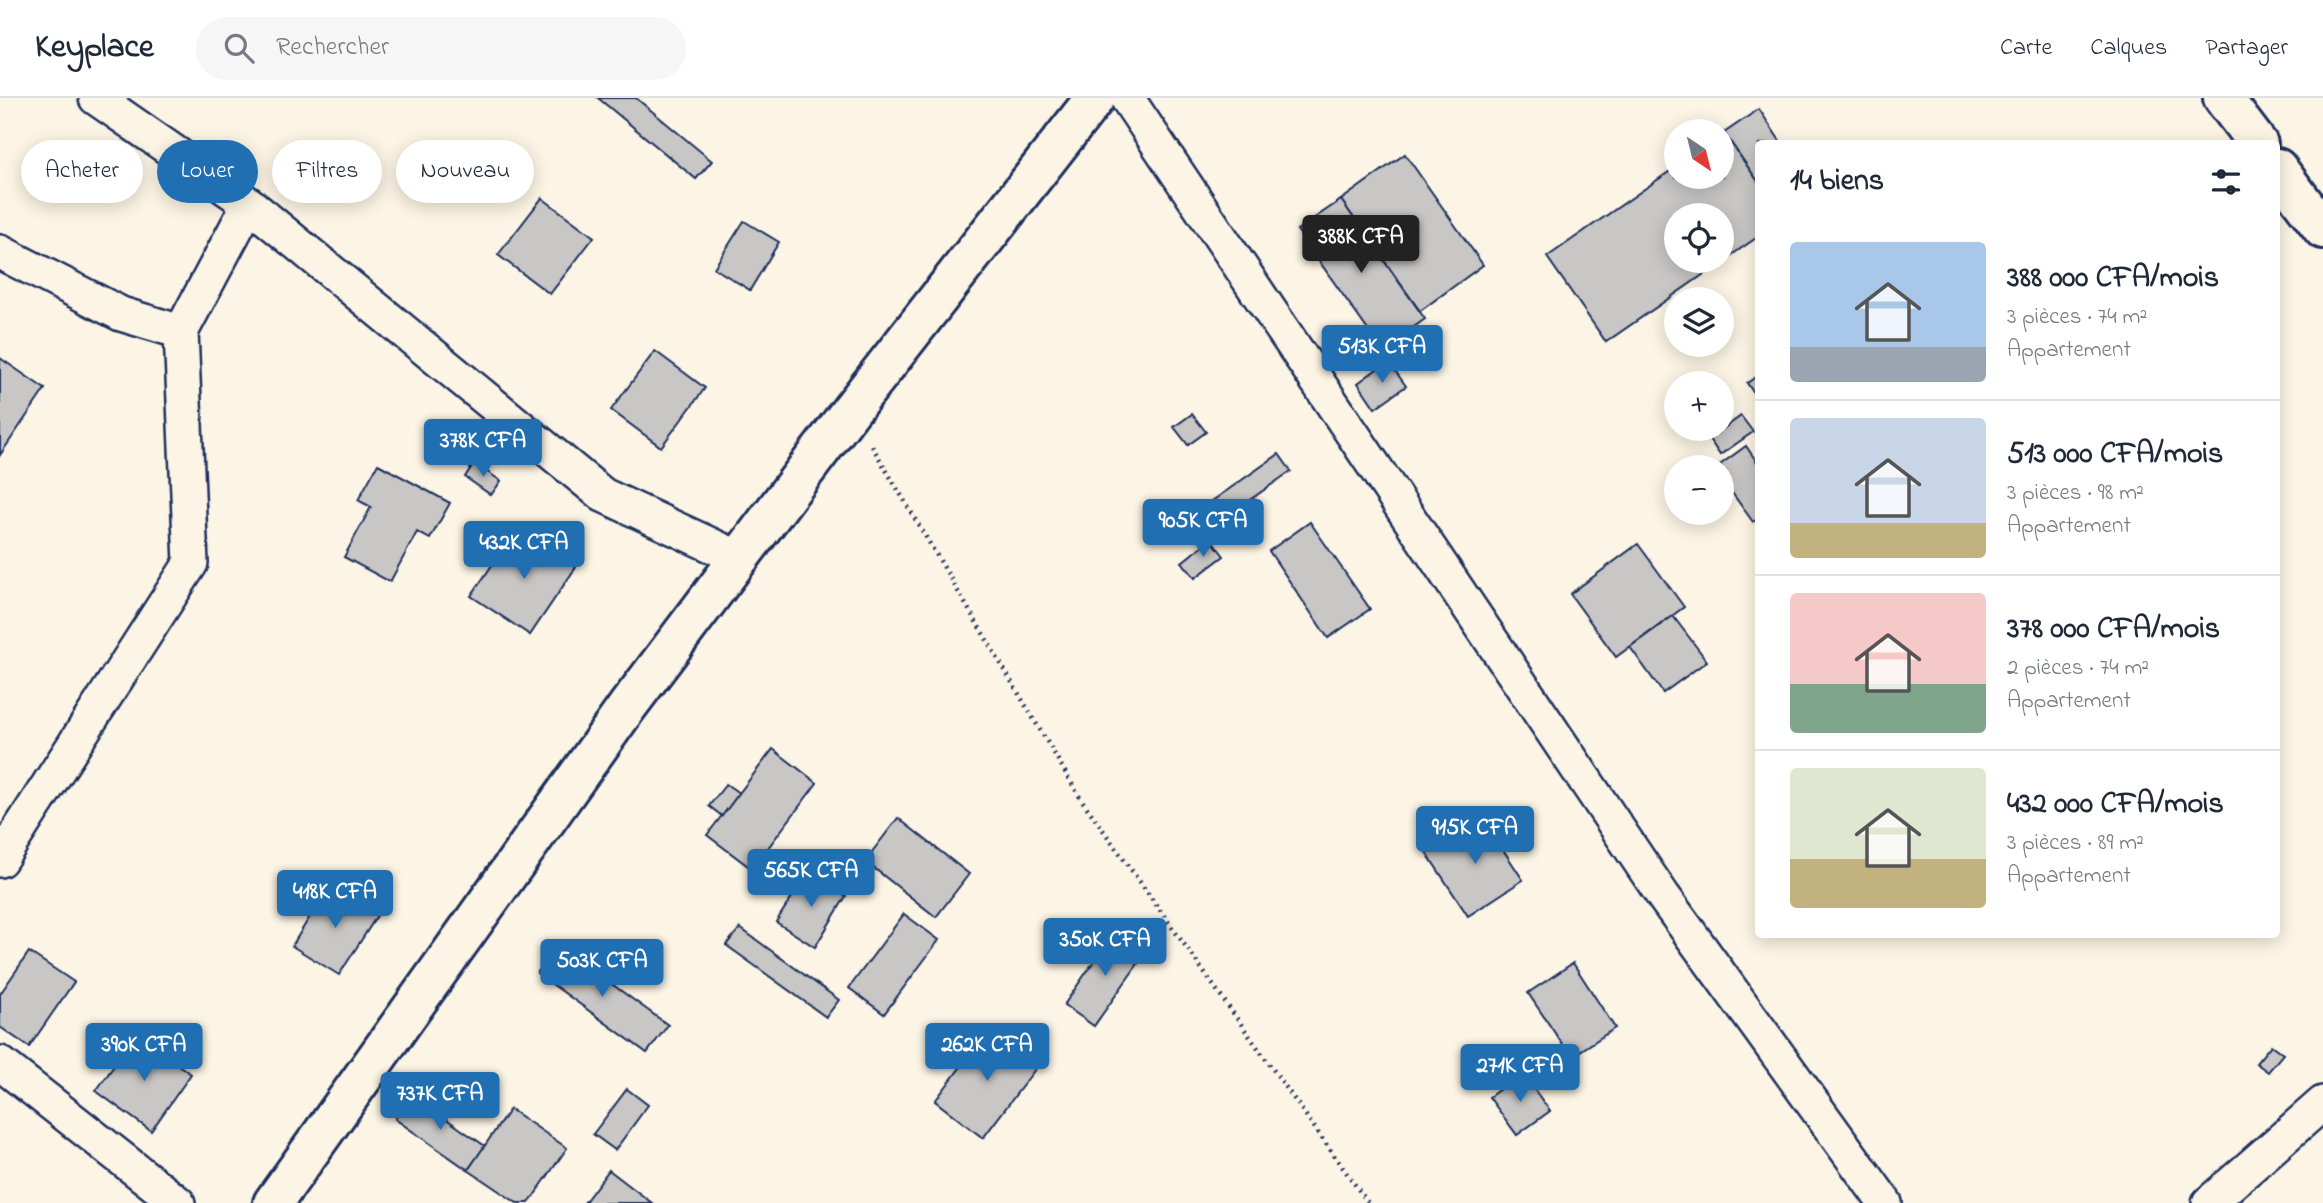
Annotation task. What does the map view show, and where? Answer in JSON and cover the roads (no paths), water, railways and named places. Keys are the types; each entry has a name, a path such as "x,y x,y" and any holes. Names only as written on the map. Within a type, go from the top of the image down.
{"main road":[{"path":"273,1203 612,728 851,410 1096,98"},
{"path":"2223,98 2255,140"},
{"path":"2280,172 2323,229"}],"street":[{"path":"96,98 249,204 603,495 739,558"},
{"path":"1127,98 1663,896 1885,1203"},
{"path":"0,860 191,563 181,332 249,204"},
{"path":"0,252 121,314 181,332"},
{"path":"0,1063 178,1203"},
{"path":"2209,1203 2323,1102"}]}
